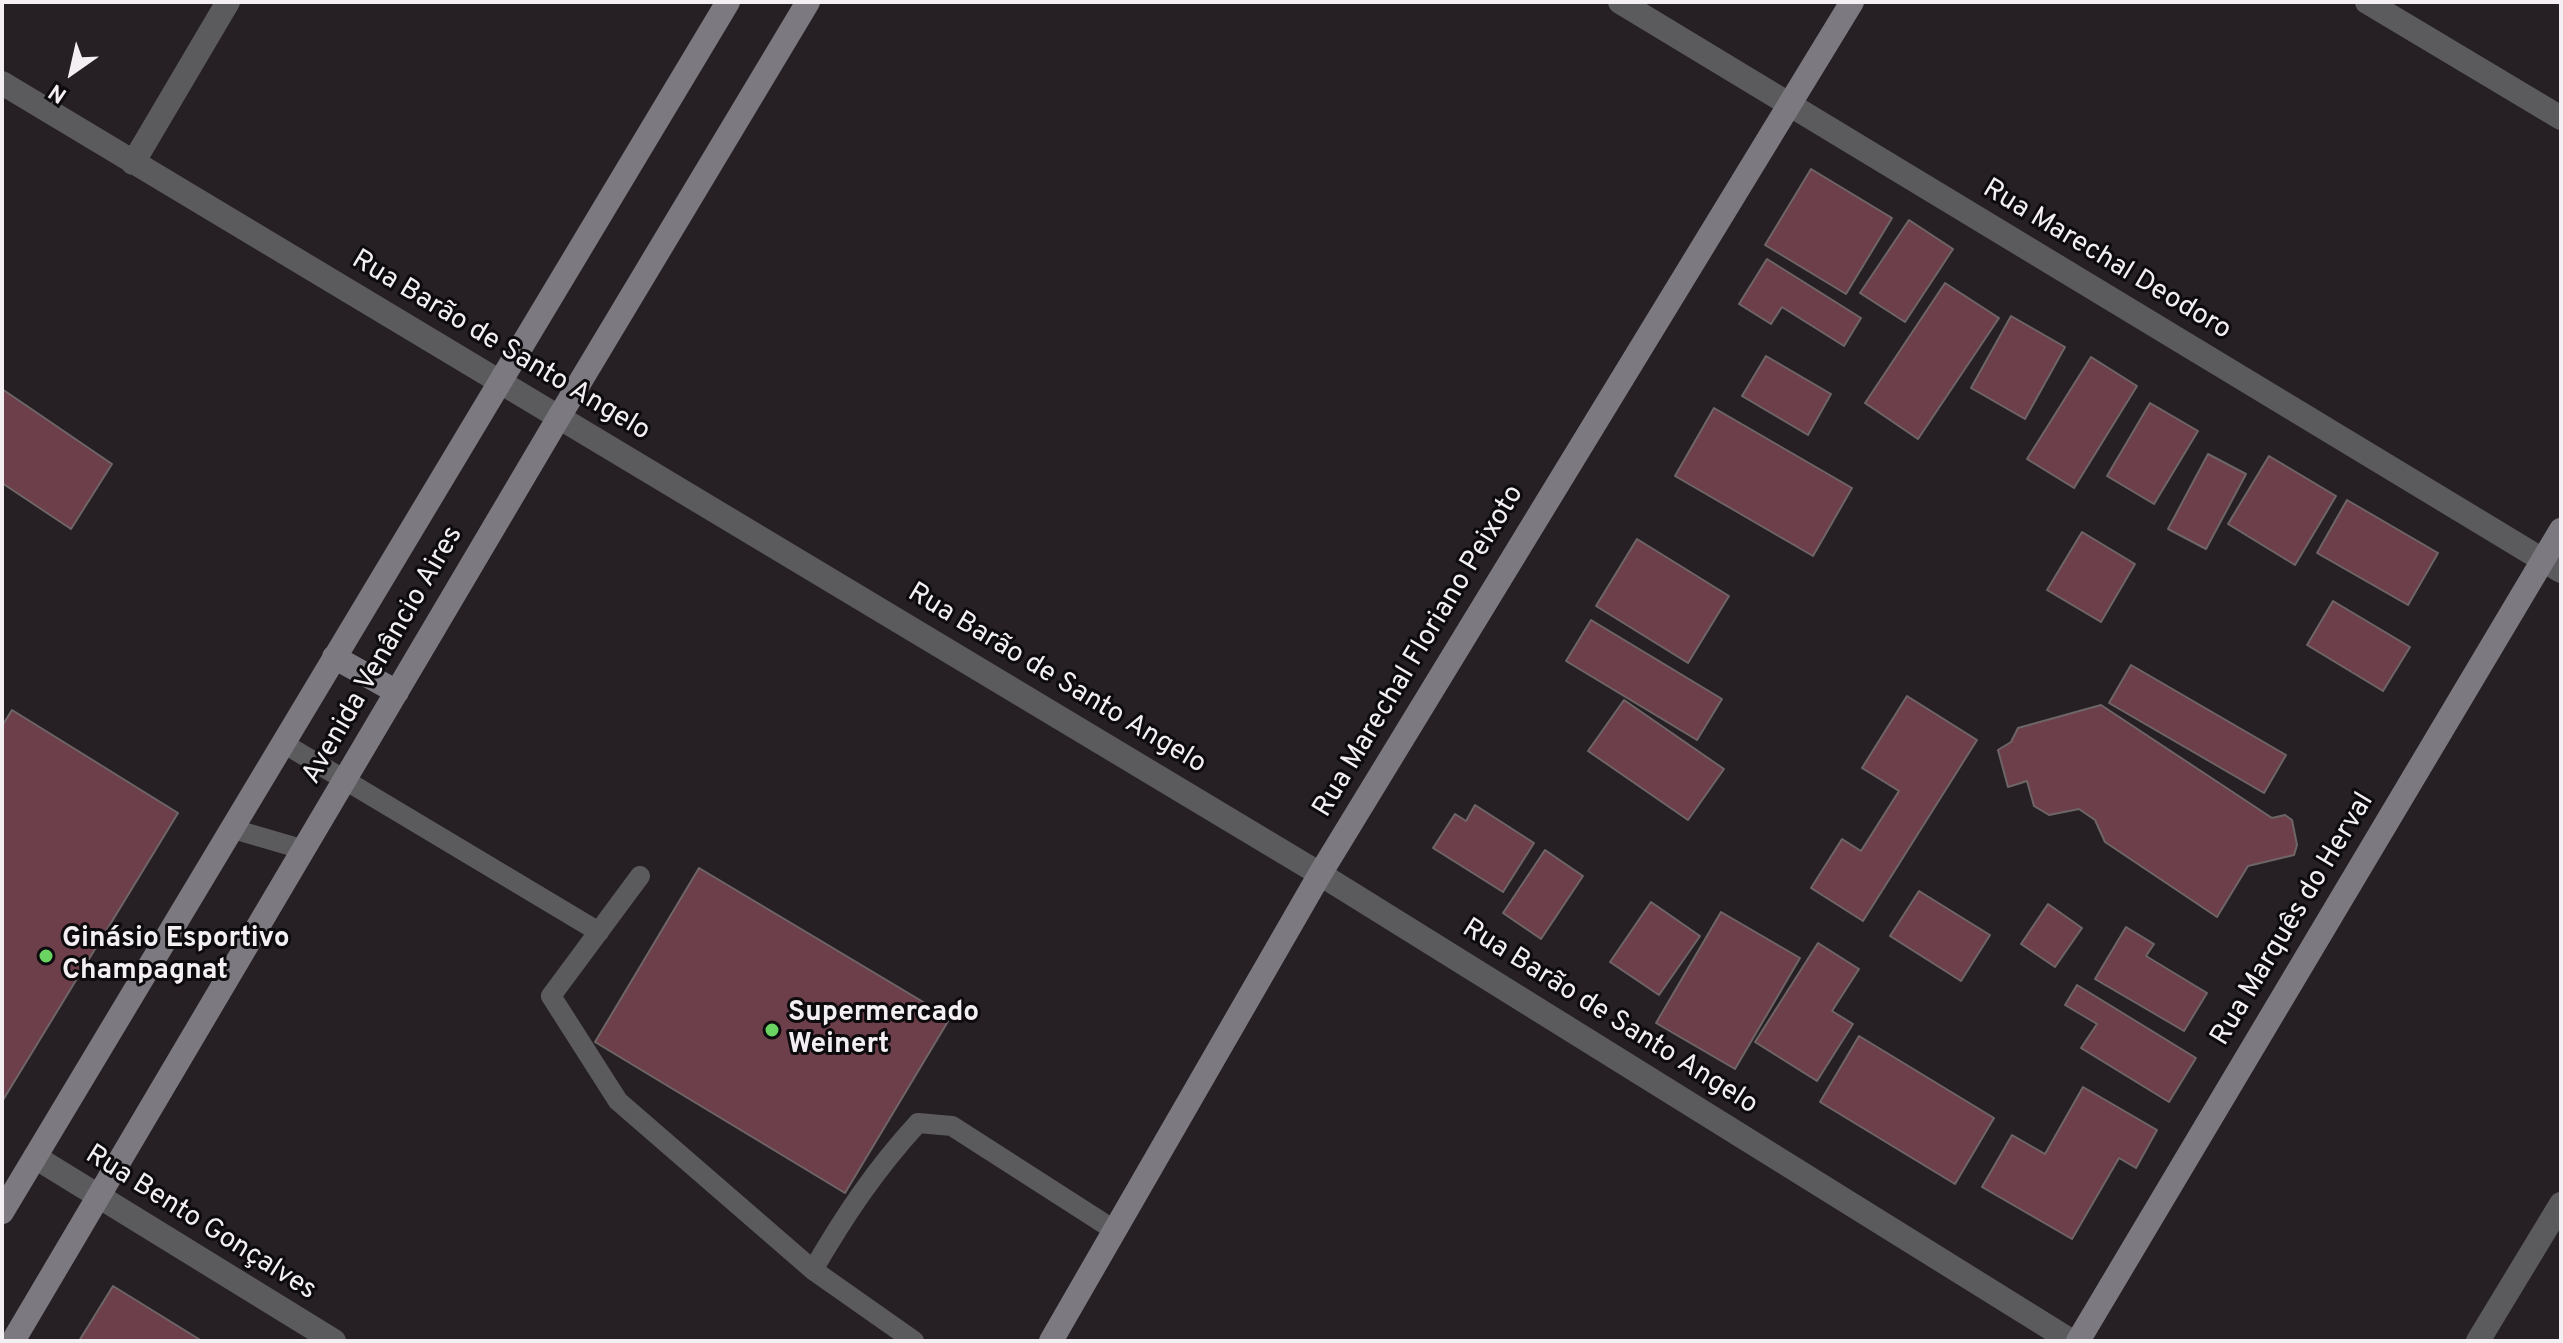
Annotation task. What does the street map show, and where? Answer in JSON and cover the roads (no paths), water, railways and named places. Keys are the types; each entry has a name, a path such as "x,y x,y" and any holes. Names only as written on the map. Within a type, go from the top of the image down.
{"main road":[{"name":"Avenida Venâncio Aires","path":"2,1212 728,2"},
{"name":"Avenida Venâncio Aires","path":"13,1341 808,2"},
{"name":"Rua Marechal Floriano Peixoto","path":"1051,1341 1320,874 1852,2"},
{"name":"Rua Marquês do Herval","path":"2078,1341 2552,565 2561,530"},
{"path":"334,657 397,692"}],"street":[{"path":"133,163 228,2"},
{"name":"Rua Marechal Deodoro","path":"1620,2 2552,565"},
{"path":"2367,2 2561,118"},
{"name":"Rua Barão de Santo Angelo","path":"2,83 1320,874 2071,1341"},
{"name":"Rua Bento Gonçalves","path":"35,1157 334,1341"},
{"path":"2478,1341 2561,1204"}],"lane":[{"path":"283,743 599,932"},
{"path":"233,829 305,850"},
{"path":"640,876 551,996 618,1101 813,1270 914,1341"},
{"path":"813,1270 843,1219 885,1159 918,1123 952,1126 1114,1230"}],"place":[{"name":"Ginásio Esportivo Champagnat","path":"46,956"},
{"name":"Supermercado Weinert","path":"772,1030"}]}
